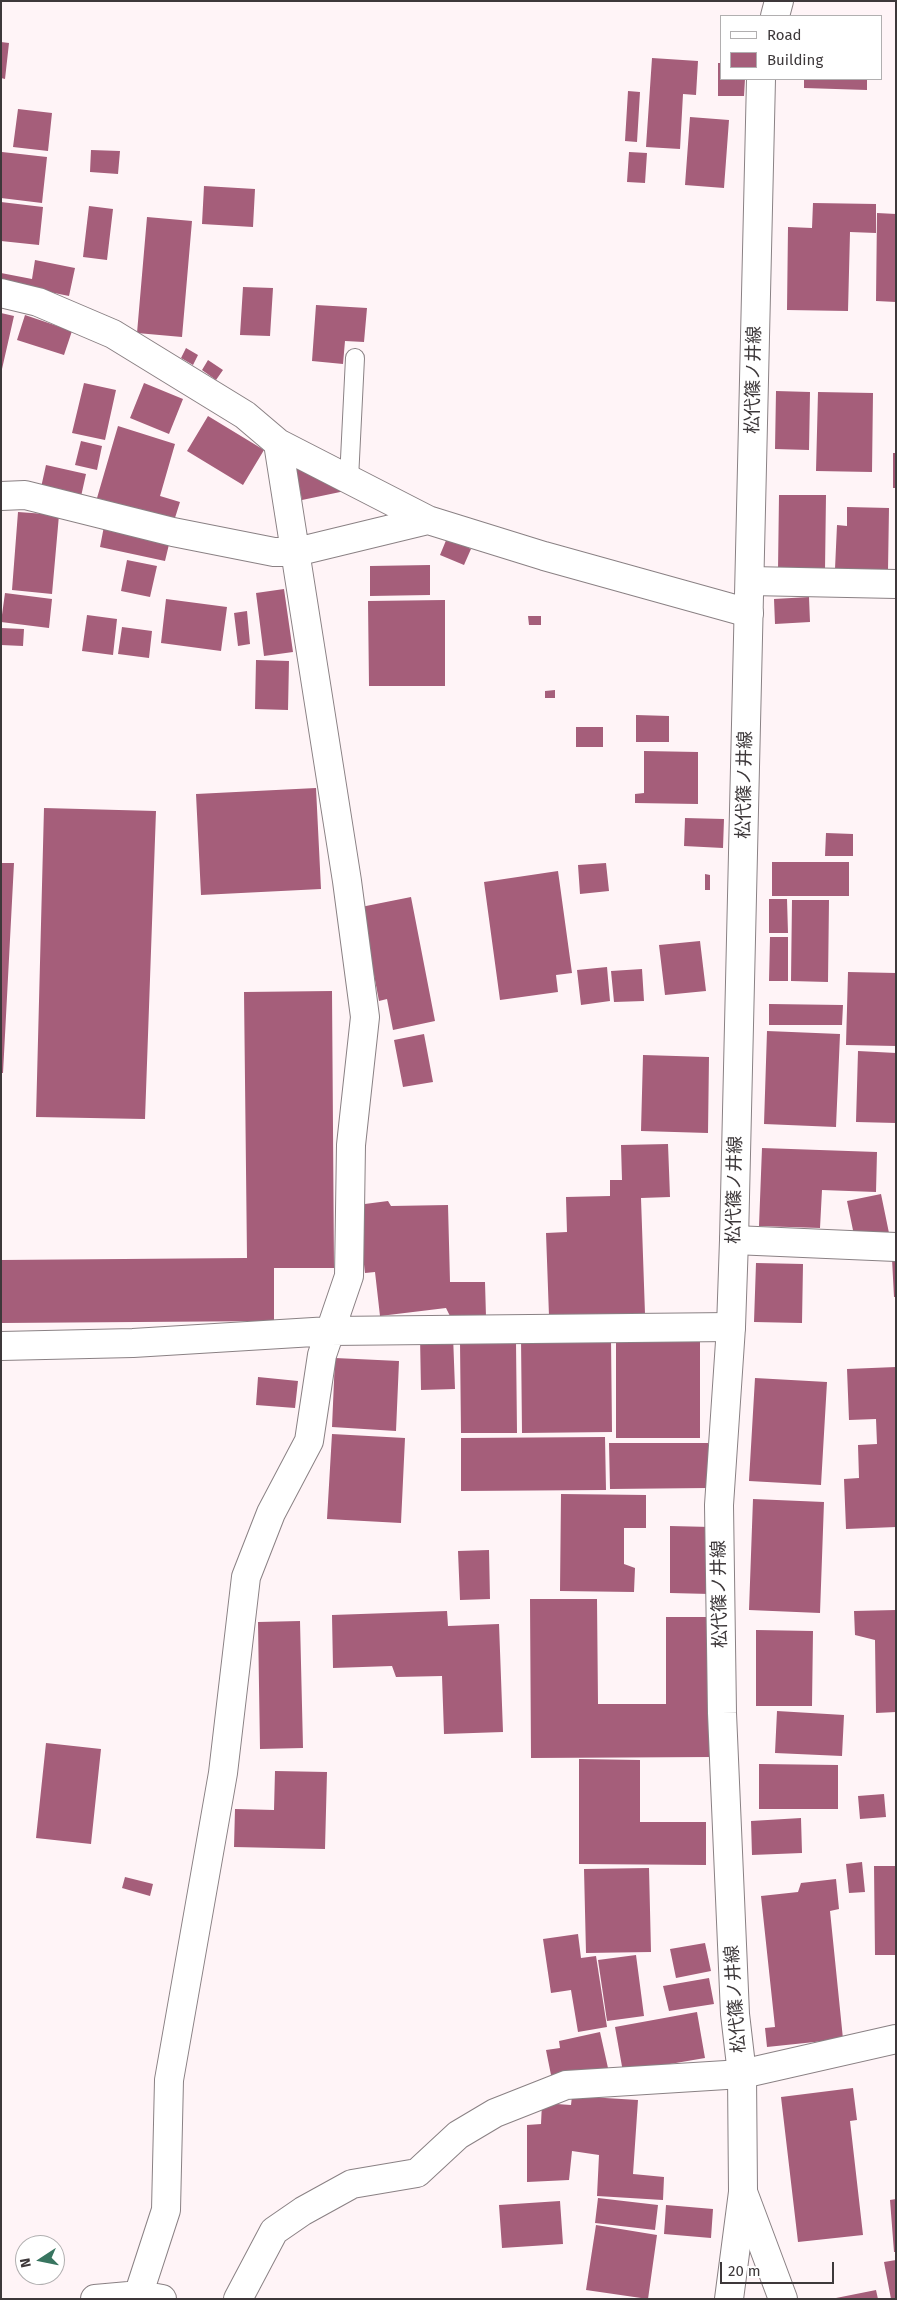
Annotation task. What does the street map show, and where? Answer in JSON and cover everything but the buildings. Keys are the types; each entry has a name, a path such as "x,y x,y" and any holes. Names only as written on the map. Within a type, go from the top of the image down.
{"street":[{"path":"775,15 779,1"},
{"name":"松代篠ノ井線","path":"728,2299 742,2192 742,2074 735,2014 723,1723 719,1515 732,1326 761,80"},
{"path":"1,293 38,302 113,334 245,415 278,443 428,520 544,556 749,613"},
{"path":"94,2299 147,2298 166,2210 169,2080 223,1774 246,1577 271,1513 309,1441 322,1355 349,1276 351,1145 365,1017 347,881 278,443"},
{"path":"1,496 26,495 173,532 274,552 296,552 428,520"},
{"path":"750,581 896,584"},
{"path":"734,1240 896,1247"},
{"path":"1,1346 133,1343 330,1331 732,1326"},
{"path":"238,2299 274,2231 303,2210 352,2184 417,2173 458,2135 495,2113 566,2085 742,2074 896,2039"},
{"path":"742,2192 783,2299"}],"lane":[{"path":"349,479 355,358"}]}
